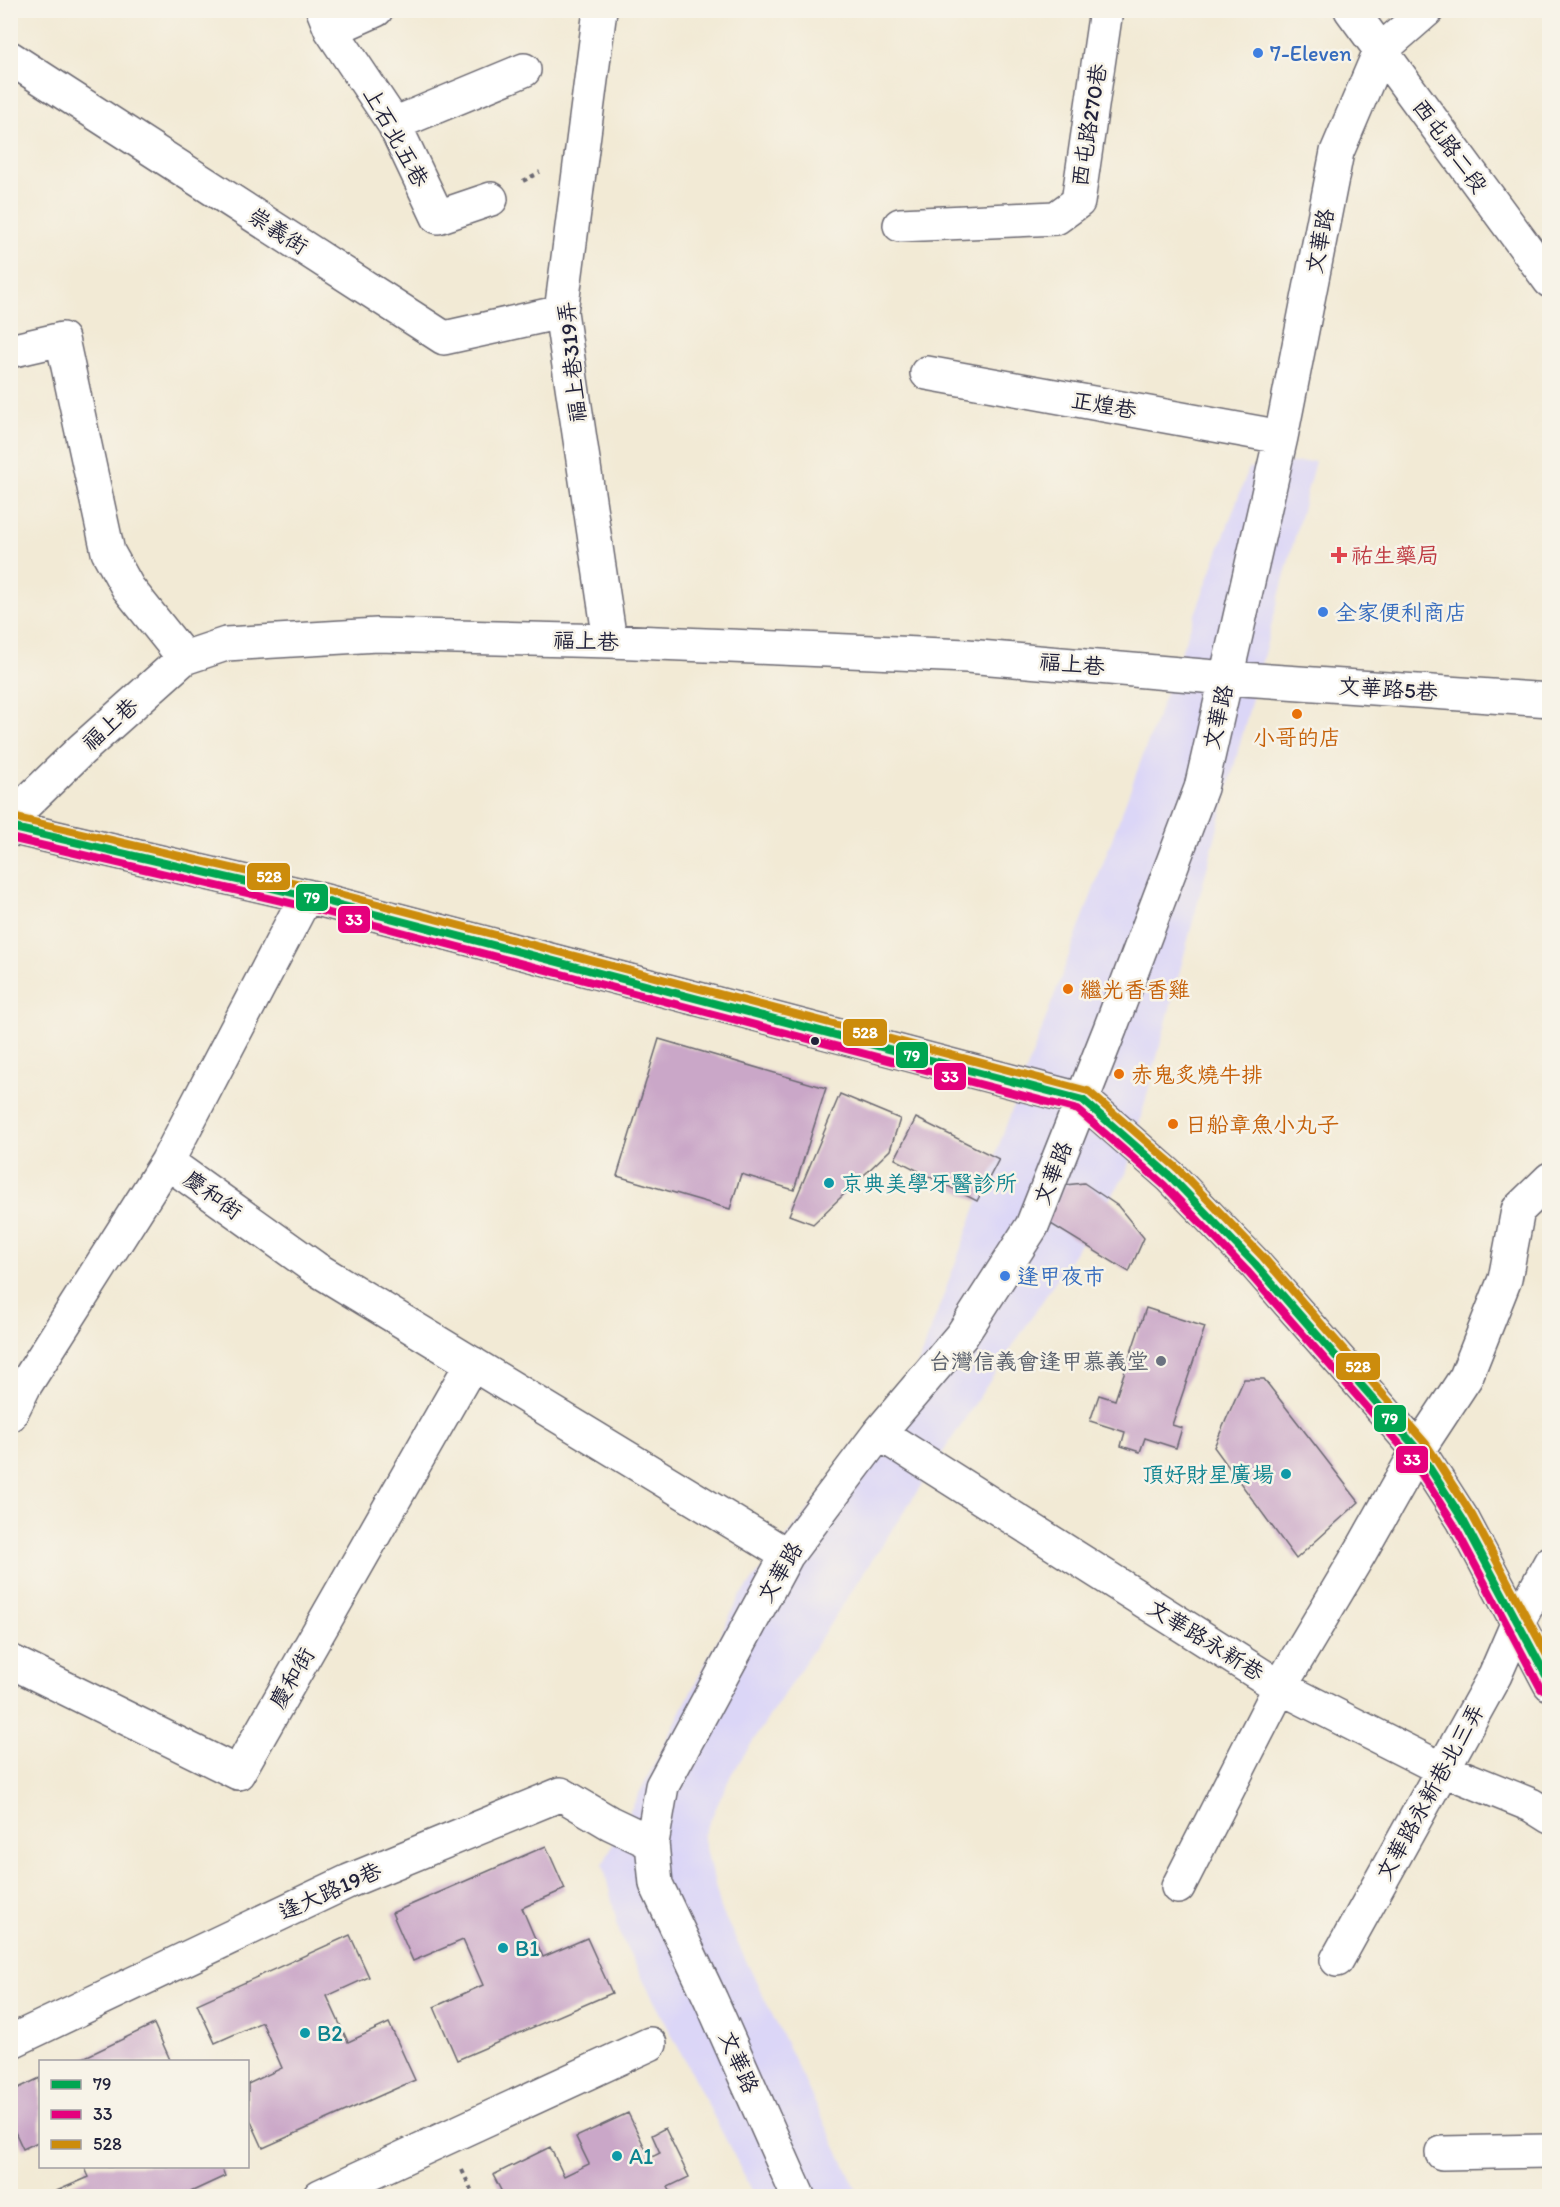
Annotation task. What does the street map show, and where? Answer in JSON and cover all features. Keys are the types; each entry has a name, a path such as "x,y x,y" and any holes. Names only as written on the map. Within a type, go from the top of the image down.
{"street":[{"path":"327,20 376,10"},
{"name":"福上巷319弄","path":"600,10 561,312 610,641"},
{"name":"西屯路270巷","path":"900,225 1056,218 1078,202 1106,10"},
{"name":"西屯路二段","path":"1351,10 1550,280"},
{"path":"1380,51 1427,10"},
{"name":"上石北五巷","path":"327,20 394,124 438,216 490,199"},
{"name":"文華路","path":"798,2196 711,2000 656,1884 652,1842 662,1786 788,1555 879,1433 962,1335 1032,1226 1083,1100 1201,788 1281,437 1337,152 1380,51"},
{"name":"崇義街","path":"10,58 444,339 561,312"},
{"path":"394,124 524,70"},
{"path":"10,351 62,339 108,552 128,588 184,658"},
{"name":"正煌巷","path":"927,374 1281,437"},
{"name":"福上巷","path":"10,819 81,750 184,658 226,644 377,635 610,641 967,656 1227,678"},
{"name":"文華路5巷","path":"1227,678 1550,699"},
{"path":"10,827 306,896 1083,1100 1171,1177 1256,1264 1418,1450 1464,1520 1550,1684"},
{"name":"慶和街","path":"10,1415 24,1387 167,1161 306,896"},
{"name":"慶和街","path":"167,1161 315,1268 788,1555"},
{"path":"1179,1887 1280,1687 1418,1450 1466,1377 1505,1279 1518,1210 1550,1179"},
{"name":"慶和街","path":"10,1661 238,1773 472,1363"},
{"name":"文華路永新巷","path":"879,1433 1280,1687 1442,1769 1531,1805 1550,1817"},
{"name":"文華路永新巷北三弄","path":"1337,1960 1495,1675 1518,1622 1550,1563"},
{"name":"逢大路19巷","path":"11,2039 349,1881 561,1794 610,1823 652,1842"},
{"path":"320,2196 650,2044"},
{"path":"1442,2153 1550,2151"}],"path":[{"path":"490,199 581,149"}],"shaded area":[{"name":"逢甲夜市","path":"1315,461 1126,1174 732,1773 703,1836 721,1909 860,2196 755,2196 620,1935 603,1864 739,1598 913,1378 1249,468"}],"building":[{"path":"659,1039 826,1088 794,1190 741,1174 730,1209 617,1176"},
{"name":"京典美學牙醫診所","path":"840,1094 900,1119 890,1150 813,1224 789,1215"},
{"path":"916,1118 999,1159 977,1201 895,1159"},
{"path":"1084,1183 1118,1206 1144,1238 1129,1272 1046,1221 1065,1185"},
{"name":"台灣信義會逢甲慕義堂","path":"1146,1308 1205,1327 1172,1425 1182,1428 1176,1448 1145,1438 1140,1452 1121,1446 1125,1432 1090,1421 1099,1395 1115,1400"},
{"name":"頂好財星廣場","path":"1244,1379 1264,1379 1359,1502 1296,1559 1214,1447"},
{"name":"B1","path":"546,1846 565,1889 522,1908 543,1957 587,1938 612,1993 457,2060 434,2007 483,1985 463,1940 413,1961 392,1913"},
{"name":"B2","path":"350,1935 369,1977 327,1996 348,2042 389,2023 415,2080 263,2148 249,2117 249,2084 282,2068 262,2022 215,2043 197,2004"},
{"path":"154,2024 170,2060 79,2060"},
{"path":"39,2078 39,2141 23,2149 10,2121 10,2092"},
{"name":"A1","path":"628,2113 650,2158 660,2153 652,2135 665,2128 689,2177 668,2187 673,2196 504,2196 493,2175 550,2147 564,2176 589,2164 576,2137"},
{"path":"85,2168 222,2168 225,2176 182,2196 45,2196 89,2177"}],"transit line":[{"name":"528","path":"12,817 309,886 1088,1091 1178,1169 1263,1257 1426,1444 1472,1515 1550,1661"},
{"name":"79","path":"10,827 306,896 1083,1100 1171,1177 1255,1264 1418,1450 1463,1520 1550,1683"},
{"name":"33","path":"10,838 303,906 1078,1110 1164,1185 1247,1271 1410,1456 1454,1525 1541,1689"}],"place":[{"name":"7-Eleven","path":"1258,53"},
{"name":"祐生藥局","path":"1339,555"},
{"name":"全家便利商店","path":"1323,612"},
{"name":"小哥的店","path":"1297,714"},
{"name":"繼光香香雞","path":"1068,989"},
{"name":"赤鬼炙燒牛排","path":"1119,1074"},
{"name":"日船章魚小丸子","path":"1173,1124"},
{"name":"京典美學牙醫診所","path":"829,1183"},
{"name":"逢甲夜市","path":"1005,1276"},
{"name":"台灣信義會逢甲慕義堂","path":"1161,1361"},
{"name":"頂好財星廣場","path":"1286,1474"},
{"name":"B1","path":"503,1948"},
{"name":"B2","path":"305,2033"},
{"name":"A1","path":"617,2156"}]}
